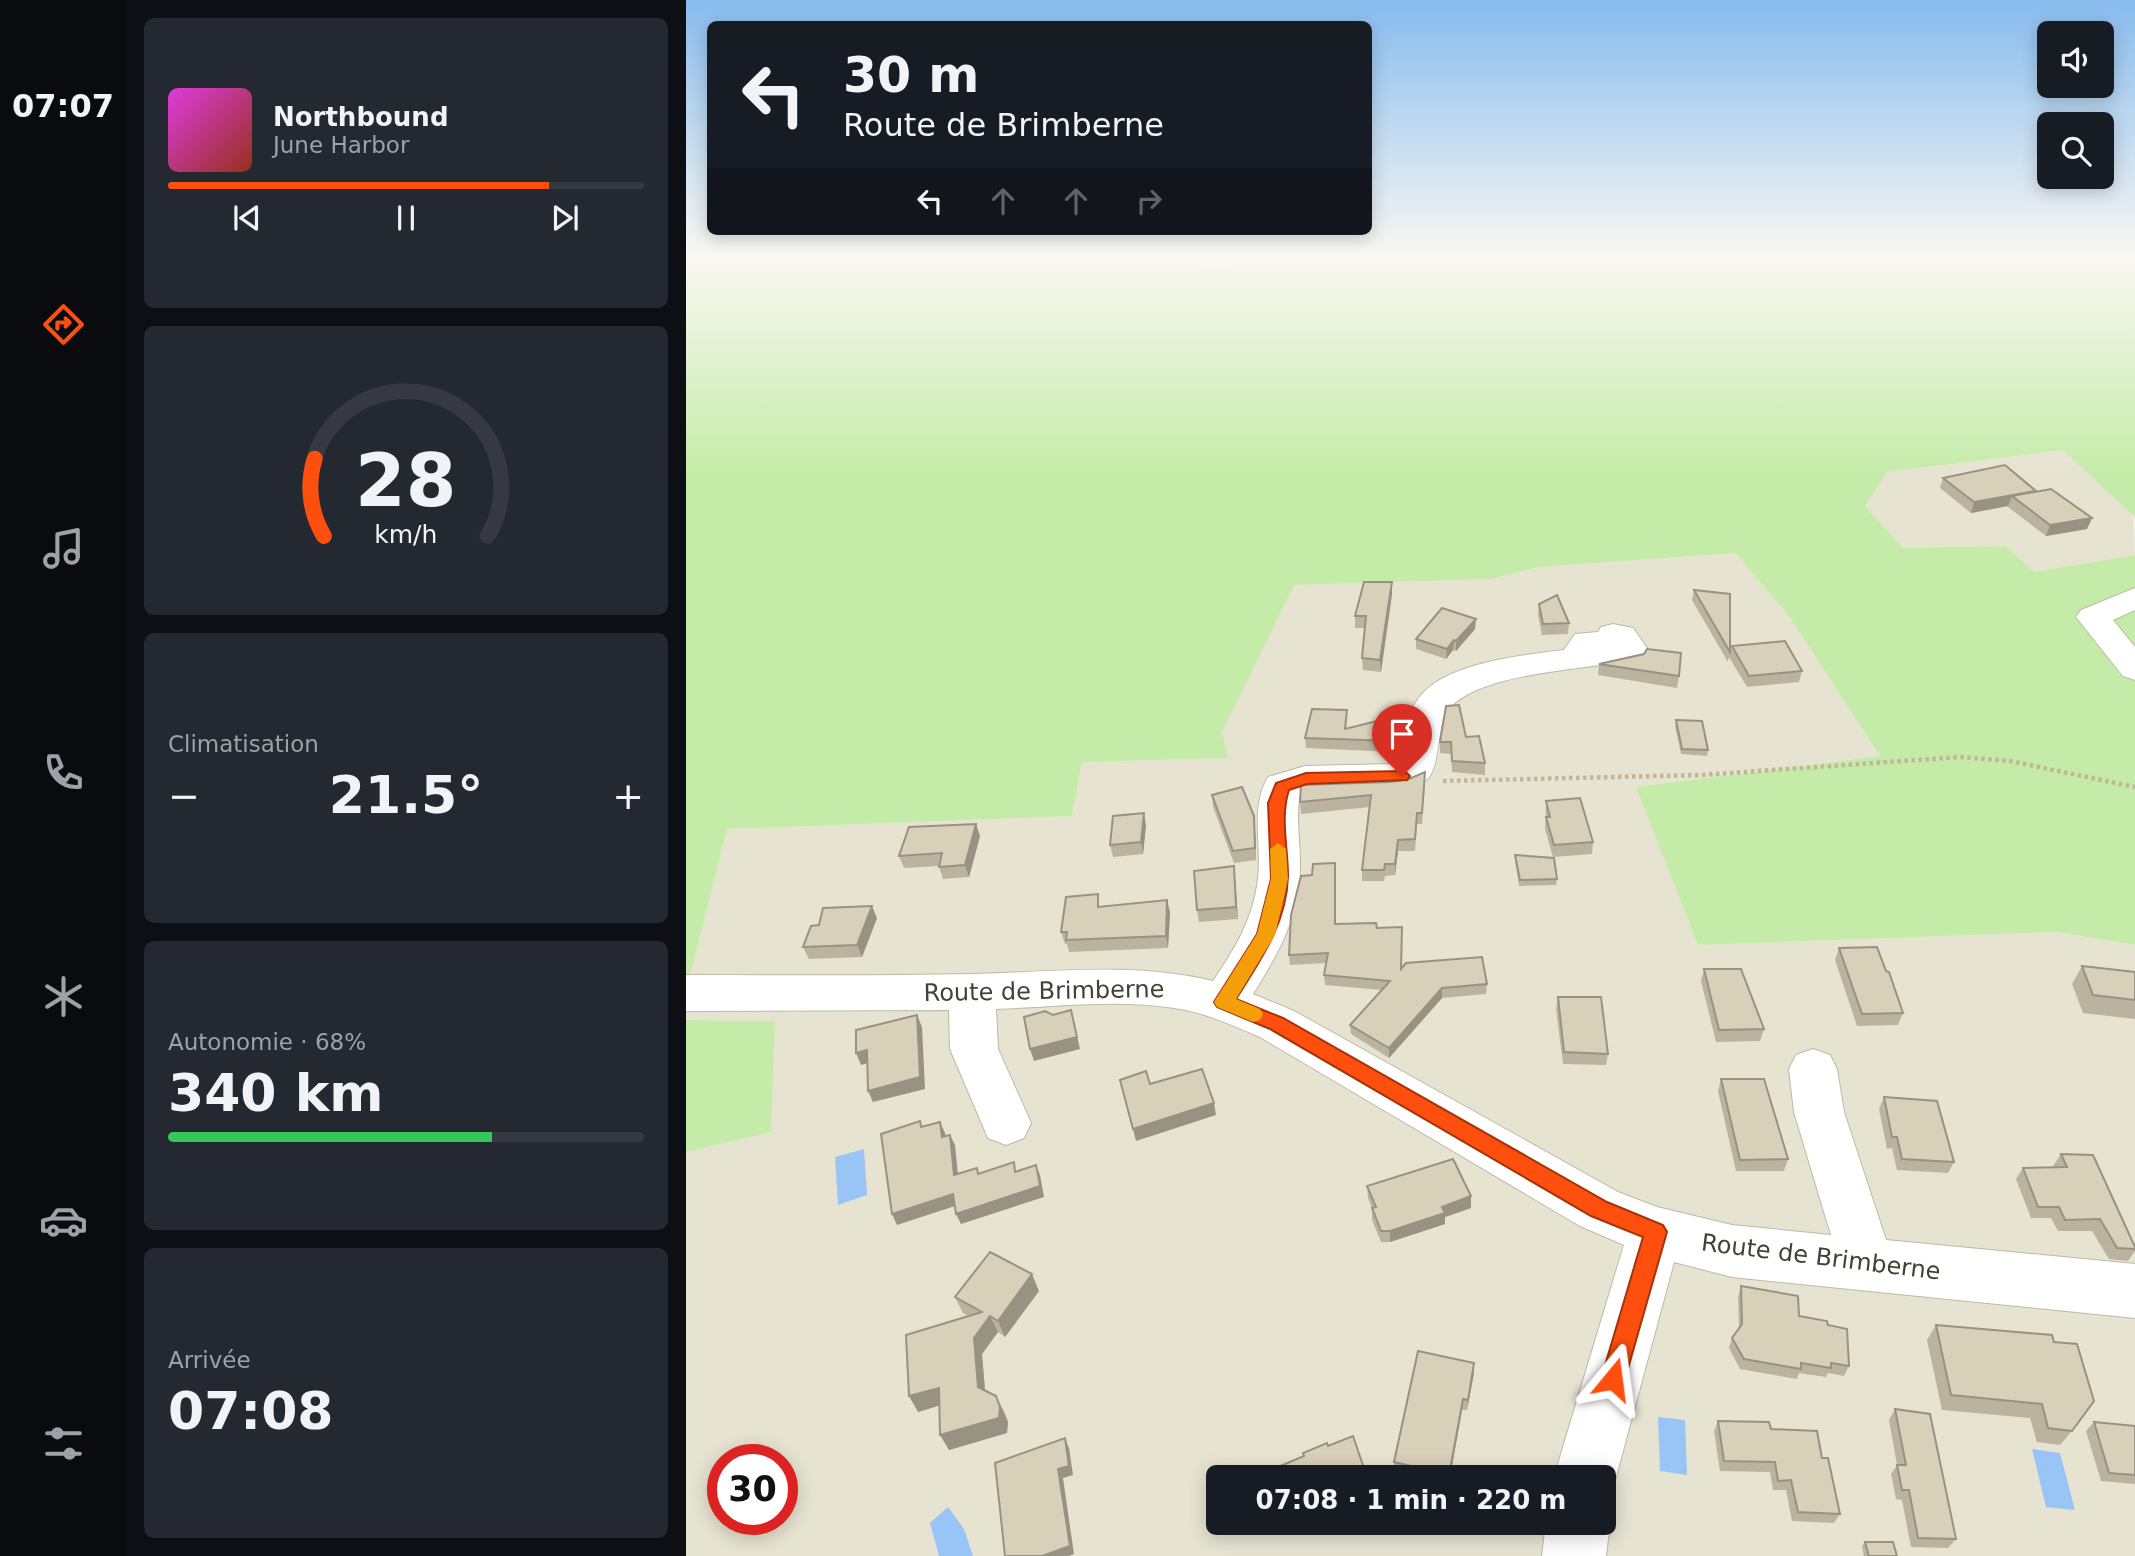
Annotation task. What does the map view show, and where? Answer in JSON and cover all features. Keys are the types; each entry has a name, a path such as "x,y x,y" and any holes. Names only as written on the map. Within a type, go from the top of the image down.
{"street":[{"path":"2135,598 2093,617 2135,669"},
{"path":"1224,1002 1266,935 1279,879 1276,803 1282,786 1306,779 1402,776 1413,772 1422,722 1437,698 1473,677 1577,658"},
{"name":"Route de Brimberne","path":"686,993 972,992 1136,986 1176,990 1224,1002 1277,1024 1599,1209 1656,1232 1732,1251 2135,1291"},
{"path":"972,992 974,1049 1006,1123"},
{"path":"1814,1069 1819,1112 1867,1265"},
{"path":"1588,1465 1656,1232"},
{"path":"1574,1556 1576,1535"}],"path":[{"path":"1437,781 1701,775 1960,757 2010,761 2135,787"}],"shaded area":[{"path":"2063,450 2133,512 2135,555 2034,572 2006,546 1903,548 1865,506 1887,472"},
{"path":"1737,553 1789,616 1880,756 1637,787 1698,945 2057,932 2135,945 2135,1556 686,1556 686,1152 771,1132 775,1021 686,1020 686,992 727,829 1072,816 1082,762 1227,758 1222,732 1293,585 1491,579 1538,567"}],"green space":[{"path":"686,330 2135,330 2135,517 2063,450 1887,472 1865,506 1903,548 2006,546 2034,572 2135,555 2135,945 2057,932 1698,945 1636,787 1880,756 1789,616 1736,553 1538,567 1491,579 1294,585 1222,732 1228,758 1082,762 1072,816 727,829 686,992"},
{"path":"686,1020 775,1021 771,1132 686,1152"}],"water":[{"path":"864,1149 867,1195 838,1205 835,1157"},
{"path":"1658,1417 1685,1420 1687,1475 1660,1471"},
{"path":"2032,1449 2060,1453 2075,1510 2046,1507"},
{"path":"948,1507 964,1529 973,1556 939,1556 930,1523"}],"building":[{"path":"2005,465 2036,491 1974,502 1943,478"},
{"path":"2051,489 2092,518 2050,525 2012,496"},
{"path":"1364,582 1392,582 1380,660 1362,658 1366,616 1355,616"},
{"path":"1694,590 1730,594 1730,652"},
{"path":"1557,595 1569,623 1543,624 1539,604"},
{"path":"1442,608 1476,619 1447,649 1416,639"},
{"path":"1785,641 1802,671 1749,676 1732,646"},
{"path":"1647,649 1681,653 1679,676 1599,664 1644,654"},
{"path":"1459,705 1466,737 1479,736 1485,763 1452,761 1451,742 1440,742 1446,706"},
{"path":"1312,709 1347,710 1345,729 1381,720 1400,720 1395,741 1305,738"},
{"path":"1676,720 1702,721 1708,750 1682,749"},
{"path":"1425,772 1422,813 1417,813 1415,839 1398,840 1395,864 1385,864 1384,870 1362,870 1371,795 1300,802 1301,785 1390,782 1409,779"},
{"path":"1242,787 1254,816 1255,848 1233,851 1212,795"},
{"path":"1580,798 1593,842 1554,845 1546,817 1550,817 1546,801"},
{"path":"1144,813 1141,842 1110,845 1113,816"},
{"path":"976,824 965,865 939,867 942,853 899,856 909,827"},
{"path":"1515,855 1554,858 1557,879 1520,880"},
{"path":"1335,863 1335,924 1376,923 1377,928 1402,927 1401,969 1406,963 1482,957 1487,984 1442,988 1389,1048 1350,1025 1390,981 1324,975 1328,953 1289,955 1291,915 1301,876 1312,875 1313,864"},
{"path":"1234,866 1236,907 1197,910 1194,871"},
{"path":"1098,894 1098,907 1167,900 1166,936 1066,940 1067,932 1061,932 1066,897"},
{"path":"872,906 857,945 803,947 811,926 819,925 823,908"},
{"path":"1877,947 1903,1013 1862,1014 1839,948"},
{"path":"2082,966 2135,972 2135,1000 2093,995"},
{"path":"1704,969 1741,969 1764,1029 1719,1030"},
{"path":"1558,997 1601,997 1608,1054 1564,1052"},
{"path":"1071,1010 1077,1037 1030,1049 1024,1017 1045,1011 1053,1015"},
{"path":"917,1015 920,1077 868,1091 867,1050 856,1053 856,1030"},
{"path":"1202,1069 1214,1103 1133,1129 1120,1080 1146,1071 1150,1084"},
{"path":"1721,1079 1764,1079 1788,1159 1740,1160"},
{"path":"1884,1097 1937,1101 1954,1162 1902,1159 1897,1137 1892,1137"},
{"path":"920,1121 921,1127 940,1122 942,1137 950,1135 954,1175 977,1168 978,1174 1014,1162 1015,1172 1036,1165 1040,1186 956,1214 953,1194 892,1214 881,1134"},
{"path":"2061,1154 2093,1155 2135,1249 2117,1248 2100,1219 2065,1220 2059,1207 2038,1207 2023,1168 2067,1167"},
{"path":"1453,1159 1471,1196 1442,1207 1445,1213 1390,1231 1381,1231 1372,1208 1376,1207 1367,1186"},
{"path":"990,1252 1032,1274 998,1321 990,1316 974,1338 978,1387 996,1396 1000,1407 999,1418 940,1435 939,1388 909,1396 906,1335 982,1312 955,1297"},
{"path":"1741,1286 1798,1296 1799,1316 1827,1321 1828,1325 1847,1329 1849,1366 1831,1363 1831,1368 1801,1363 1801,1369 1744,1359 1732,1338 1742,1324"},
{"path":"1936,1325 2052,1335 2054,1342 2077,1344 2094,1401 2072,1431 2048,1428 2042,1404 1951,1395"},
{"path":"1418,1351 1474,1363 1468,1400 1463,1399 1451,1465 1407,1465 1394,1462"},
{"path":"1895,1409 1930,1414 1956,1539 1918,1538 1909,1490 1902,1490 1897,1465 1906,1465"},
{"path":"1718,1421 1769,1422 1771,1429 1817,1431 1822,1458 1828,1458 1840,1514 1798,1512 1791,1480 1778,1481 1775,1462 1724,1461"},
{"path":"2094,1422 2135,1426 2135,1475 2109,1473"},
{"path":"1353,1436 1363,1465 1283,1465 1304,1456 1303,1453 1327,1443 1328,1446"},
{"path":"1065,1438 1069,1466 1058,1469 1070,1546 1042,1556 1005,1556 995,1463"},
{"path":"1865,1542 1893,1542 1897,1556 1869,1556"}],"slow traffic":[{"path":"1253,1014 1224,1002 1266,935 1279,879 1278,849"}],"route":[{"path":"1402,776 1306,779 1282,786 1276,803 1279,879 1266,935 1224,1002 1277,1024 1599,1209 1656,1232 1613,1379"}]}
